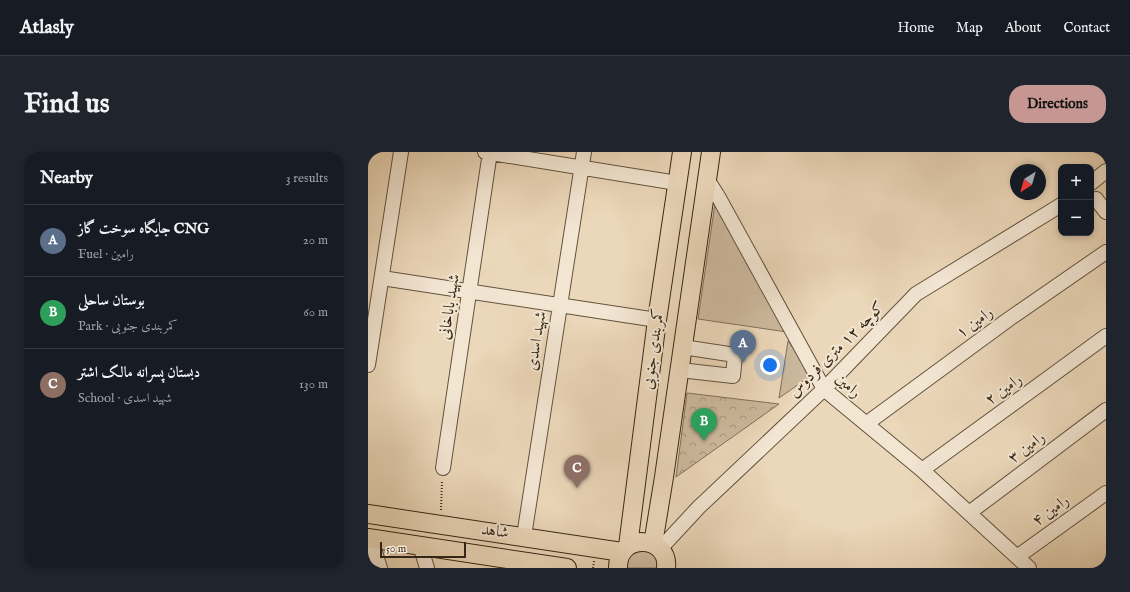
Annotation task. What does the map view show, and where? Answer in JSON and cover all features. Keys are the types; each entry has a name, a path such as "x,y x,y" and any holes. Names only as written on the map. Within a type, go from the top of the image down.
{"main road":[{"name":"کمربندی جنوبی","path":"623,555 682,152"},
{"name":"کمربندی جنوبی","path":"656,546 711,152"},
{"name":"شاهد","path":"368,514 524,536 623,555 640,542 656,546"},
{"name":"شاهد","path":"370,539 420,545 567,568"},
{"path":"656,546 665,556 666,568"}],"street":[{"path":"368,365 401,152"},
{"path":"489,152 677,184"},
{"name":"شهید باباخانی","path":"443,468 489,152"},
{"name":"شهید اسدی","path":"524,536 584,152"},
{"path":"1094,181 1106,171"},
{"name":"رامین","path":"707,179 723,204 824,389 922,470 1029,568"},
{"path":"1096,199 1106,212"},
{"name":"کوچه ۱۲ متری فردوس","path":"656,546 824,389 916,294 1058,207"},
{"name":"رامین ۱","path":"866,424 1009,319 1106,252"},
{"path":"382,278 657,320"},
{"name":"رامین ۲","path":"922,470 1106,336"},
{"path":"680,370 733,376 734,369 735,355 683,347"},
{"name":"رامین ۳","path":"969,513 1106,410"},
{"name":"رامین ۴","path":"1017,557 1106,493"},
{"path":"370,539 380,568"},
{"path":"420,545 427,568"}],"path":[{"path":"440,524 443,468"}],"green space":[{"path":"717,190 787,332 698,319"},
{"path":"788,341 812,375 779,398"},
{"path":"687,393 779,404 676,477"},
{"path":"653,550 660,568 624,568 630,552"}],"place":[{"name":"جایگاه سوخت گاز CNG","path":"743,363"},
{"name":"بوستان ساحلی","path":"704,441"},
{"name":"دبستان پسرانه مالک اشتر","path":"577,488"}]}
